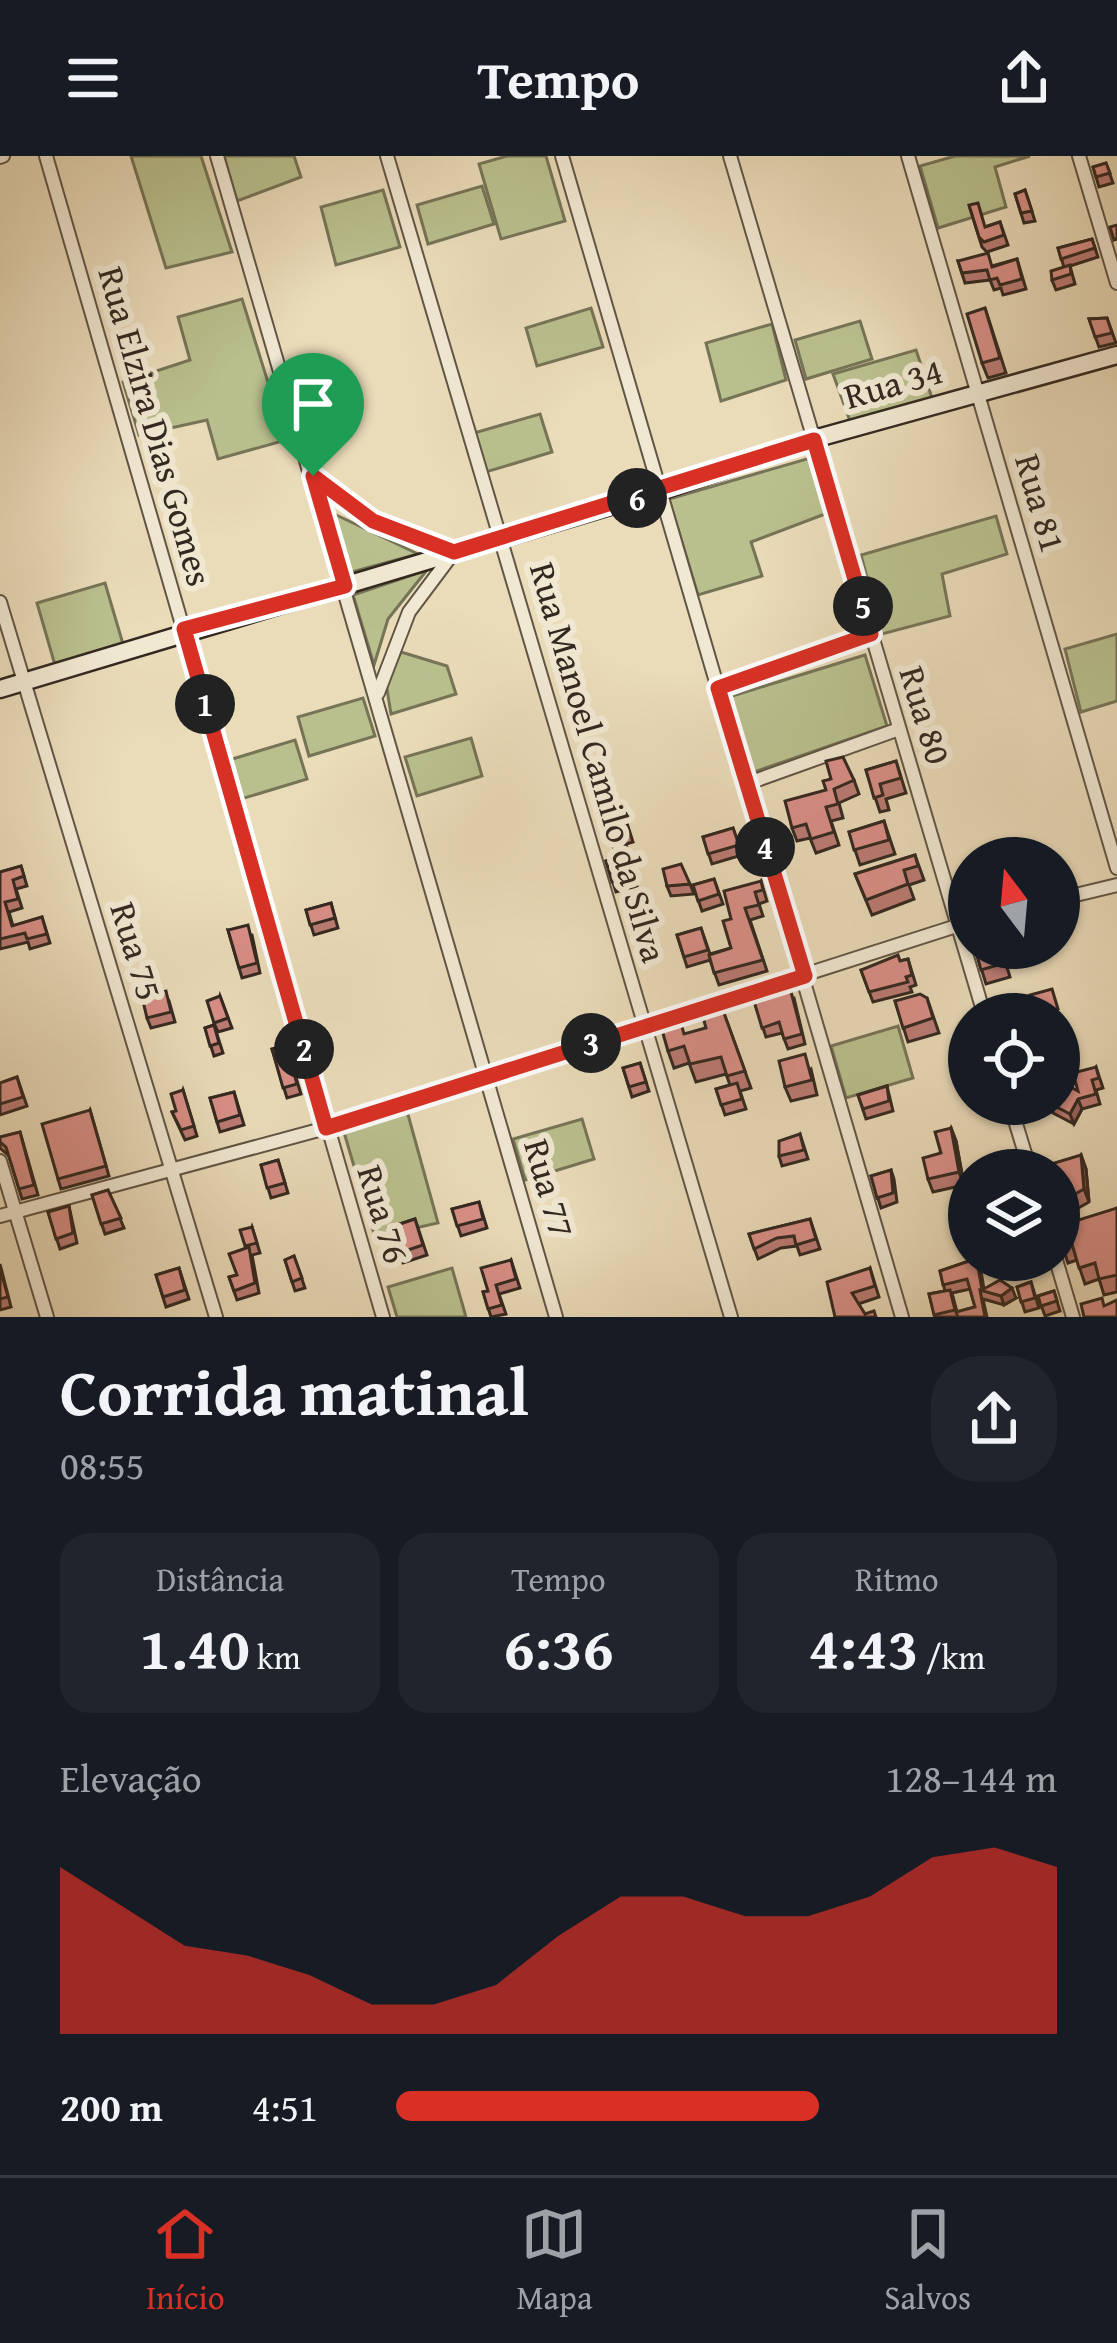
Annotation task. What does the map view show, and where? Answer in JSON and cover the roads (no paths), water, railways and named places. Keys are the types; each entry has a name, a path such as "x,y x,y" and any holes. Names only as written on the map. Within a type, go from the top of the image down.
{"street":[{"name":"Rua Elzira Dias Gomes","path":"46,156 326,1128"},
{"name":"Rua 77","path":"218,156 556,1317"},
{"name":"Rua Manoel Camilo da Silva","path":"387,156 731,1317"},
{"path":"562,156 902,1317"},
{"name":"Rua 80","path":"730,156 899,729 948,878"},
{"name":"Rua 81","path":"908,156 1117,868"},
{"path":"1079,156 1117,283"},
{"name":"Rua 34","path":"0,688 184,629 660,491 814,440 1117,355"},
{"path":"313,476 373,521 454,552 409,612 377,694"},
{"name":"Rua 75","path":"0,602 216,1317"},
{"path":"718,688 871,634"},
{"path":"746,784 899,729"},
{"path":"1080,894 1117,885"},
{"path":"0,1216 326,1128 948,928"},
{"name":"Rua 76","path":"326,1128 383,1317"},
{"path":"0,1161 47,1317"},
{"path":"1062,1281 1073,1317"}]}
